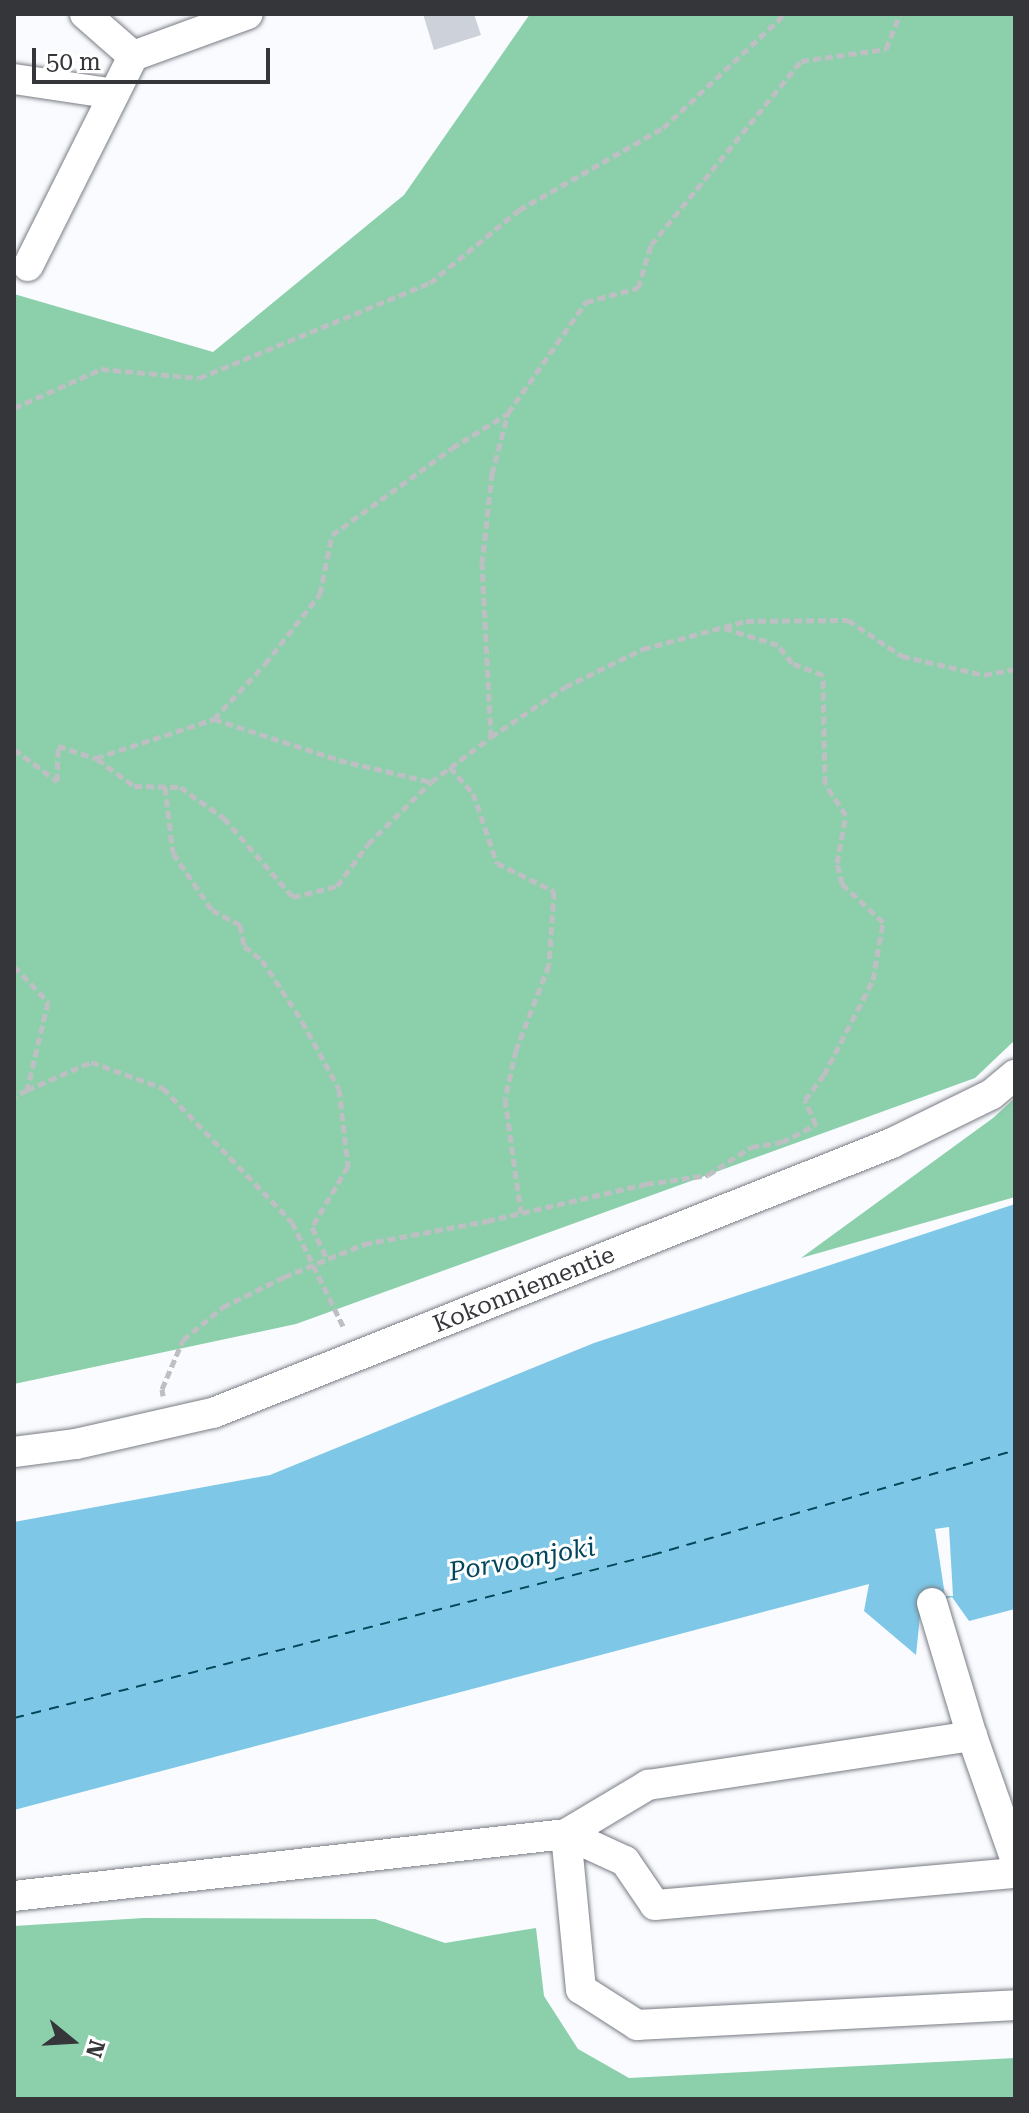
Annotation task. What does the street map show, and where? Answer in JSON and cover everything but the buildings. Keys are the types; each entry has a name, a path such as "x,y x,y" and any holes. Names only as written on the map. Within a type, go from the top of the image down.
{"street":[{"path":"28,266 133,56 184,26 248,14"},
{"path":"95,19 133,56"},
{"path":"14,79 114,94"},
{"name":"Kokonniementie","path":"14,1452 76,1444 213,1413 892,1143 992,1094 1015,1075"},
{"path":"932,1603 972,1736 1015,1858"},
{"path":"14,1896 566,1834 648,1785 972,1736"},
{"path":"566,1834 625,1861 655,1905 1015,1873"},
{"path":"566,1834 581,1989 637,2025 1015,2005"}],"path":[{"path":"14,408 101,369 199,378 430,283 519,210 663,128 785,14"},
{"path":"491,737 482,564 492,474 508,413 586,302 638,288 651,245 801,61 886,49 900,14"},
{"path":"96,758 214,719 265,664 320,594 332,535 452,448 508,413"},
{"path":"14,749 57,781 58,746 96,758 134,786 180,787 224,818 293,897 337,886 368,844 450,767 565,687 643,649 746,621 848,620 902,656 984,675 1015,669"},
{"path":"166,1424 162,1389 183,1340 223,1307 313,1265 364,1244 646,1184 708,1175 751,1147 782,1142 816,1125 805,1100 824,1075 873,980 883,922 842,884 837,863 846,815 825,784 823,675 792,663 778,645 721,627"},
{"path":"214,719 339,760 431,782"},
{"path":"450,767 473,793 497,863 554,891 549,965 516,1050 505,1099 521,1213"},
{"path":"165,787 173,853 212,910 240,925 244,946 262,960 302,1021 339,1089 348,1166 312,1227 327,1259"},
{"path":"14,966 48,1002 27,1090"},
{"path":"14,1096 91,1062 163,1088 292,1222 358,1355"}],"green space":[{"path":"530,14 1015,14 1015,1040 975,1078 296,1324 14,1384 14,294 213,352 404,195"},
{"path":"1015,1098 1015,1197 801,1258 993,1118"},
{"path":"144,1918 375,1919 445,1943 536,1928 544,1996 578,2049 629,2078 1015,2058 1015,2099 14,2099 14,1926"}],"water":[{"name":"Porvoonjoki","path":"1015,1204 1015,1609 969,1621 952,1597 921,1606 916,1655 864,1611 869,1584 14,1810 14,1522 270,1475 594,1343"}],"pier":[{"path":"949,1527 953,1596 945,1596 935,1529"}],"ferry route":[{"path":"14,1718 652,1555 1015,1450"}]}
